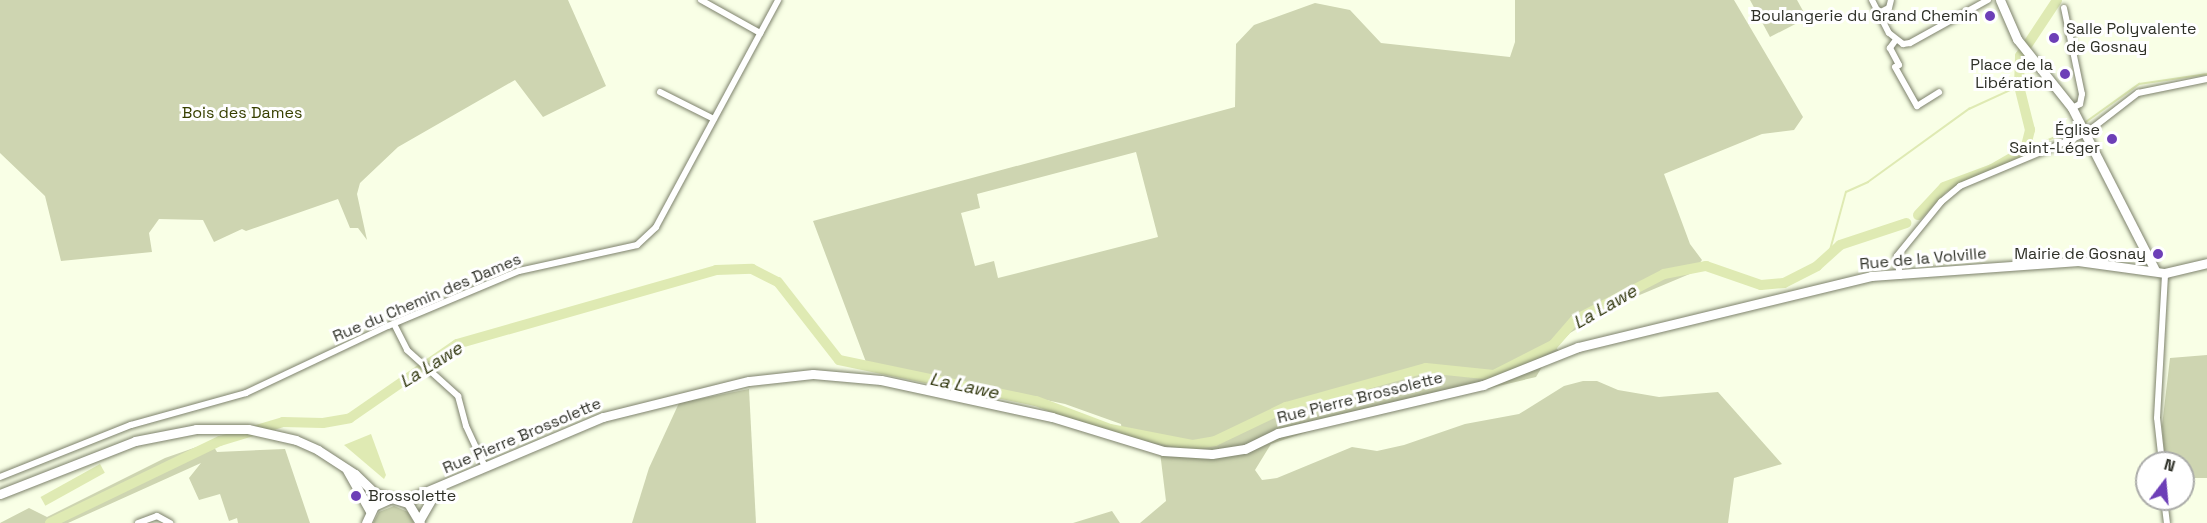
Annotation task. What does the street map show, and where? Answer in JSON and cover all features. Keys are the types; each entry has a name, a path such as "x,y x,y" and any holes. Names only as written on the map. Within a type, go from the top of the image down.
{"street":[{"path":"701,0 760,33"},
{"name":"Rue du Chemin des Dames","path":"0,477 130,425 246,393 394,324 519,271 637,245 656,228 778,0"},
{"path":"1872,0 1895,41 1910,44 1988,0"},
{"path":"1879,13 1889,8 1891,0"},
{"path":"2000,0 2023,47 2072,108 2083,127 2155,270"},
{"path":"2064,8 2082,94 2080,104 2072,108"},
{"path":"1895,41 1890,48 1899,65 1894,67 1917,106 1939,92"},
{"path":"1900,276 1897,256 1941,202 1960,186 2083,127 2139,93 2207,79"},
{"path":"660,92 714,119"},
{"name":"Rue de la Volville","path":"1458,389 1502,379 1578,347 1871,276 1900,276 2078,261 2165,273"},
{"path":"2161,451 2157,418 2165,273 2207,264"},
{"path":"394,324 406,350 458,396 466,426 485,467"},
{"name":"Rue Pierre Brossolette","path":"404,501 438,488 540,441 640,405 749,381 813,374 882,380 968,398 1052,417 1163,451 1190,454 1245,449 1278,433 1458,389"},
{"path":"0,494 135,441 167,432 218,428 276,434 318,450 375,493 389,499 404,501 420,521"},
{"path":"347,470 370,511"},
{"name":"Rue Pierre Brossolette","path":"420,521 425,504 438,488"},
{"path":"365,522 370,511 389,499"},
{"path":"138,523 157,516 170,523"}],"green space":[{"name":"Bois des Dames","path":"0,0 568,0 606,86 543,117 515,80 398,147 360,183 357,194 367,240 358,228 350,228 338,199 246,231 242,229 214,242 203,220 159,219 149,233 152,252 61,261 45,196 0,153"},
{"path":"1515,0 1734,0 1803,117 1794,130 1762,134 1664,174 1690,244 1702,260 1692,273 1623,302 1570,333 1556,348 1565,356 1543,365 1536,377 1313,430 1271,444 1255,470 1262,480 1277,478 1352,447 1377,451 1404,445 1465,424 1519,414 1564,386 1583,381 1597,381 1618,390 1659,397 1718,392 1782,464 1734,478 1728,523 1140,523 1166,501 1160,452 1123,439 1121,424 1065,404 866,362 813,221 1235,107 1236,44 1254,25 1315,3 1350,10 1381,43 1510,57 1515,42","holes":["1136,152 1158,237 998,278 994,261 975,266 961,213 980,208 977,194"]},
{"path":"1750,0 1797,0 1807,18 1770,37"},
{"path":"2207,355 2207,478 2195,478 2195,451 2164,451 2162,426 2170,358"},
{"path":"749,389 756,523 632,523 649,468 679,403"},
{"path":"211,442 217,452 285,449 310,523 238,523 237,518 229,521 220,494 199,500 189,478 201,463 68,523 0,523 29,508 47,517 165,458"},
{"path":"394,506 408,512 414,523 373,523 379,512"},
{"path":"1112,511 1120,523 1073,523"}],"shaded area":[{"path":"371,434 386,475 384,479 344,445"},
{"path":"100,464 105,473 45,506 41,497"}],"waterway":[{"name":"La Lawe","path":"1918,215 1944,187 1992,169 2025,150 2030,130 2019,86 2020,56 2057,0"},
{"path":"2083,124 2139,84 2207,74"},
{"path":"1829,254 1846,192 1868,182 1969,109 2019,86"},
{"path":"2025,150 2076,128"},
{"name":"La Lawe","path":"50,523 220,441 283,422 323,423 350,418 457,344 716,270 752,269 778,282 839,360 1036,401 1110,429 1193,445 1215,441 1286,407 1426,368 1494,375 1553,345 1575,320 1664,274 1706,266 1761,285 1784,283 1817,266 1840,245 1906,223"}],"place":[{"name":"Boulangerie du Grand Chemin","path":"1990,16"},
{"name":"Salle Polyvalente de Gosnay","path":"2054,38"},
{"name":"Place de la Libération","path":"2065,74"},
{"name":"Église Saint-Léger","path":"2112,139"},
{"name":"Mairie de Gosnay","path":"2158,254"},
{"name":"Brossolette","path":"356,496"}]}
